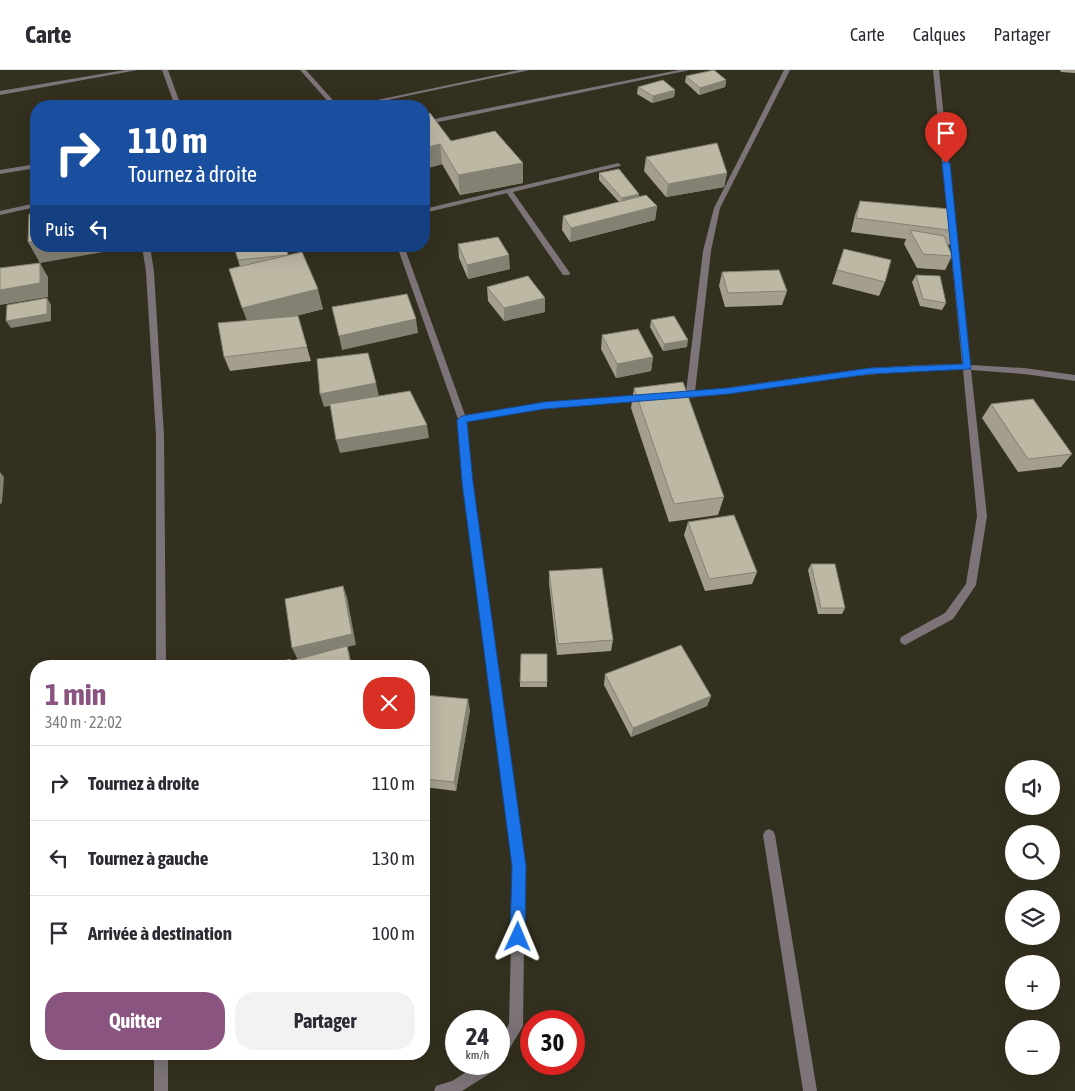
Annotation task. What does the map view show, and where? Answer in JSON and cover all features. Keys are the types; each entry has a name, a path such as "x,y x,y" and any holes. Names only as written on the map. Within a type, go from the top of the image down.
{"street":[{"path":"0,93 135,70"},
{"path":"165,70 176,100"},
{"path":"303,70 330,100"},
{"path":"481,70 490,77"},
{"path":"381,100 527,70"},
{"path":"430,122 687,70"},
{"path":"690,395 707,251 718,208 787,70"},
{"path":"905,640 948,616 971,585 982,516 936,70"},
{"path":"430,210 618,165"},
{"path":"0,172 30,167"},
{"path":"509,191 566,273"},
{"path":"0,213 30,206"},
{"path":"147,252 150,272 160,436 161,660"},
{"path":"402,252 462,420 467,482 519,866 516,1026 510,1036"},
{"path":"662,396 690,395 870,371 968,367 1041,372 1075,378"},
{"path":"462,420 544,406 652,397"},
{"path":"769,835 810,1091"},
{"path":"161,1060 161,1091"},
{"path":"441,1091 456,1089 476,1075"}],"building":[{"path":"714,70 726,80 700,88 686,76"},
{"path":"663,80 675,90 653,96 638,87"},
{"path":"430,113 451,141 495,131 523,163 458,175 440,144 430,146"},
{"path":"717,143 727,173 668,184 646,157"},
{"path":"619,169 639,194 622,198 599,173"},
{"path":"646,195 657,206 571,228 563,216"},
{"path":"860,201 950,209 956,231 856,218"},
{"path":"29,214 30,242 28,242"},
{"path":"910,230 944,236 952,256 923,254"},
{"path":"498,237 509,255 467,265 458,244"},
{"path":"844,249 891,260 885,282 837,270"},
{"path":"236,252 287,252 288,255 238,260"},
{"path":"302,252 318,289 242,308 229,269"},
{"path":"40,263 40,283 0,290 0,268"},
{"path":"779,270 787,291 728,293 722,272"},
{"path":"916,275 940,276 946,303 923,299"},
{"path":"528,276 545,298 504,308 487,287"},
{"path":"407,294 416,319 339,336 332,307"},
{"path":"47,298 47,314 6,321 7,305"},
{"path":"298,316 307,347 224,357 218,323"},
{"path":"674,316 688,340 664,344 651,320"},
{"path":"638,329 653,357 617,364 602,335"},
{"path":"368,353 376,383 320,394 317,359"},
{"path":"683,382 724,497 674,504 634,388"},
{"path":"410,391 427,425 336,440 330,404"},
{"path":"1033,399 1072,454 1028,459 991,404"},
{"path":"734,515 757,572 709,579 688,522"},
{"path":"811,564 835,564 845,608 821,608"},
{"path":"602,568 613,640 558,644 549,571"},
{"path":"343,586 352,634 292,648 285,599"},
{"path":"681,645 711,696 633,728 605,674"},
{"path":"347,646 350,660 295,660"},
{"path":"521,654 547,654 547,682 520,682"},
{"path":"430,696 468,699 454,782 430,780"}],"route":[{"path":"518,937 519,866 467,482 462,420 544,406 728,391 870,371 968,367 946,163"}]}
